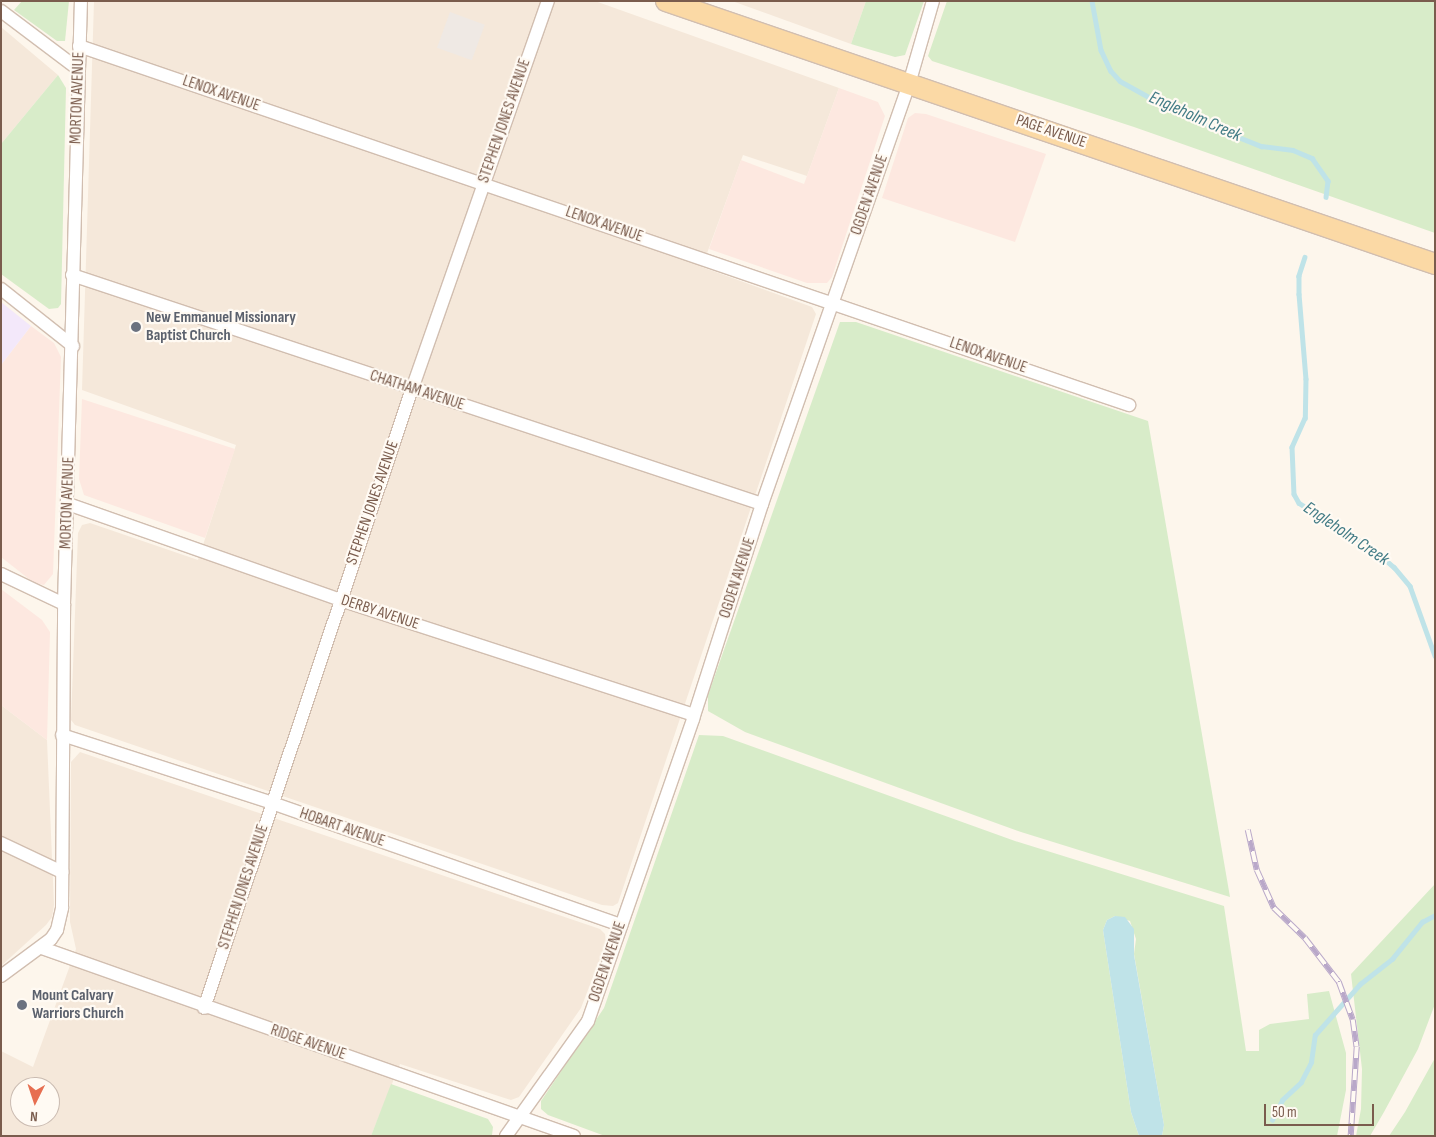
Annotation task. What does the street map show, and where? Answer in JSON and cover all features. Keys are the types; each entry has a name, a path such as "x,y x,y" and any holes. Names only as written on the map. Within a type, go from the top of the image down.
{"main road":[{"name":"PAGE AVENUE","path":"666,1 1435,264"}],"street":[{"name":"MORTON AVENUE","path":"1,976 23,957 42,948 57,930 61,918 64,604 73,346 72,275 81,1"},
{"name":"STEPHEN JONES AVENUE","path":"204,1008 412,389 548,1"},
{"name":"OGDEN AVENUE","path":"506,1136 588,1021 694,715 762,504 908,84 933,1"},
{"path":"1,11 78,69"},
{"name":"LENOX AVENUE","path":"80,46 1129,405"},
{"name":"CHATHAM AVENUE","path":"72,275 762,504"},
{"path":"1,289 73,346"},
{"name":"DERBY AVENUE","path":"68,504 340,600 694,715"},
{"path":"1,574 64,604"},
{"name":"HOBART AVENUE","path":"62,735 272,803 621,925"},
{"path":"1,843 62,872"},
{"name":"RIDGE AVENUE","path":"42,948 204,1008 520,1115 574,1136"}],"shaded area":[{"path":"94,1 595,1 839,88 807,176 743,155 702,267 812,307 816,314 618,903 613,906 602,905 75,725 71,720 78,533 82,525 90,523 198,560 236,445 82,390"},
{"path":"732,1 866,1 851,44"},
{"path":"450,12 485,25 472,60 437,48"},
{"path":"1,27 58,75 1,144"},
{"path":"839,88 878,102 885,116 832,277 827,283 807,283 709,249 741,160 804,184"},
{"path":"915,113 926,114 1046,154 1015,242 882,198 908,118"},
{"path":"1,302 31,326 1,365"},
{"path":"31,326 54,343 61,357 53,574 44,585 34,583 1,557 1,365"},
{"path":"82,399 235,449 205,538 84,495 79,479"},
{"path":"1,589 42,620 50,632 47,740 1,705"},
{"path":"1,705 47,740 54,905 52,917 46,925 1,966"},
{"path":"80,752 600,929 605,934 606,943 581,1008 519,1097 511,1100 400,1064 371,1136 1,1136 1,1051 33,1067 76,949 70,922 71,762"}],"green space":[{"path":"22,1 69,1 65,41 57,41 14,10"},
{"path":"866,1 924,1 905,55 895,57 851,44"},
{"path":"947,1 1435,1 1435,233 1134,127 932,61 928,56"},
{"path":"58,75 66,88 61,304 58,308 49,309 1,274 1,144"},
{"path":"840,322 856,322 1148,421 1230,897 1021,832 745,732 708,711 708,695"},
{"path":"699,735 723,736 1015,841 1224,906 1246,1051 1259,1051 1259,1030 1270,1024 1309,1019 1307,994 1329,991 1346,1053 1346,1090 1337,1136 1162,1136 1164,1125 1134,954 1136,939 1130,921 1115,916 1107,920 1103,930 1131,1112 1139,1136 605,1136 548,1115 541,1109 541,1101 604,1008"},
{"path":"1435,884 1435,1004 1418,1049 1370,1136 1356,1136 1361,1109 1362,1069 1351,974"},
{"path":"1435,1058 1435,1136 1389,1136 1405,1112"},
{"path":"391,1084 488,1119 493,1127 492,1135 371,1136"}],"water":[{"path":"1115,916 1125,917 1134,929 1134,955 1164,1125 1162,1136 1139,1136 1131,1112 1103,930 1107,920"}],"waterway":[{"name":"Engleholm Creek","path":"1092,1 1101,50 1111,71 1120,81 1176,112 1261,146 1293,150 1312,158 1328,181 1326,197"},
{"name":"Engleholm Creek","path":"1305,257 1299,276 1306,379 1305,418 1292,447 1294,494 1299,503 1373,549 1394,567 1410,586 1435,656"},
{"path":"1272,1120 1282,1100 1301,1082 1311,1062 1315,1035 1360,984 1392,959 1422,922 1435,915"}],"railway":[{"path":"1248,830 1257,870 1274,908 1305,938 1339,982 1353,1020 1357,1047 1351,1136"}],"place":[{"name":"New Emmanuel Missionary Baptist Church","path":"136,327"},
{"name":"Mount Calvary Warriors Church","path":"22,1005"}]}
